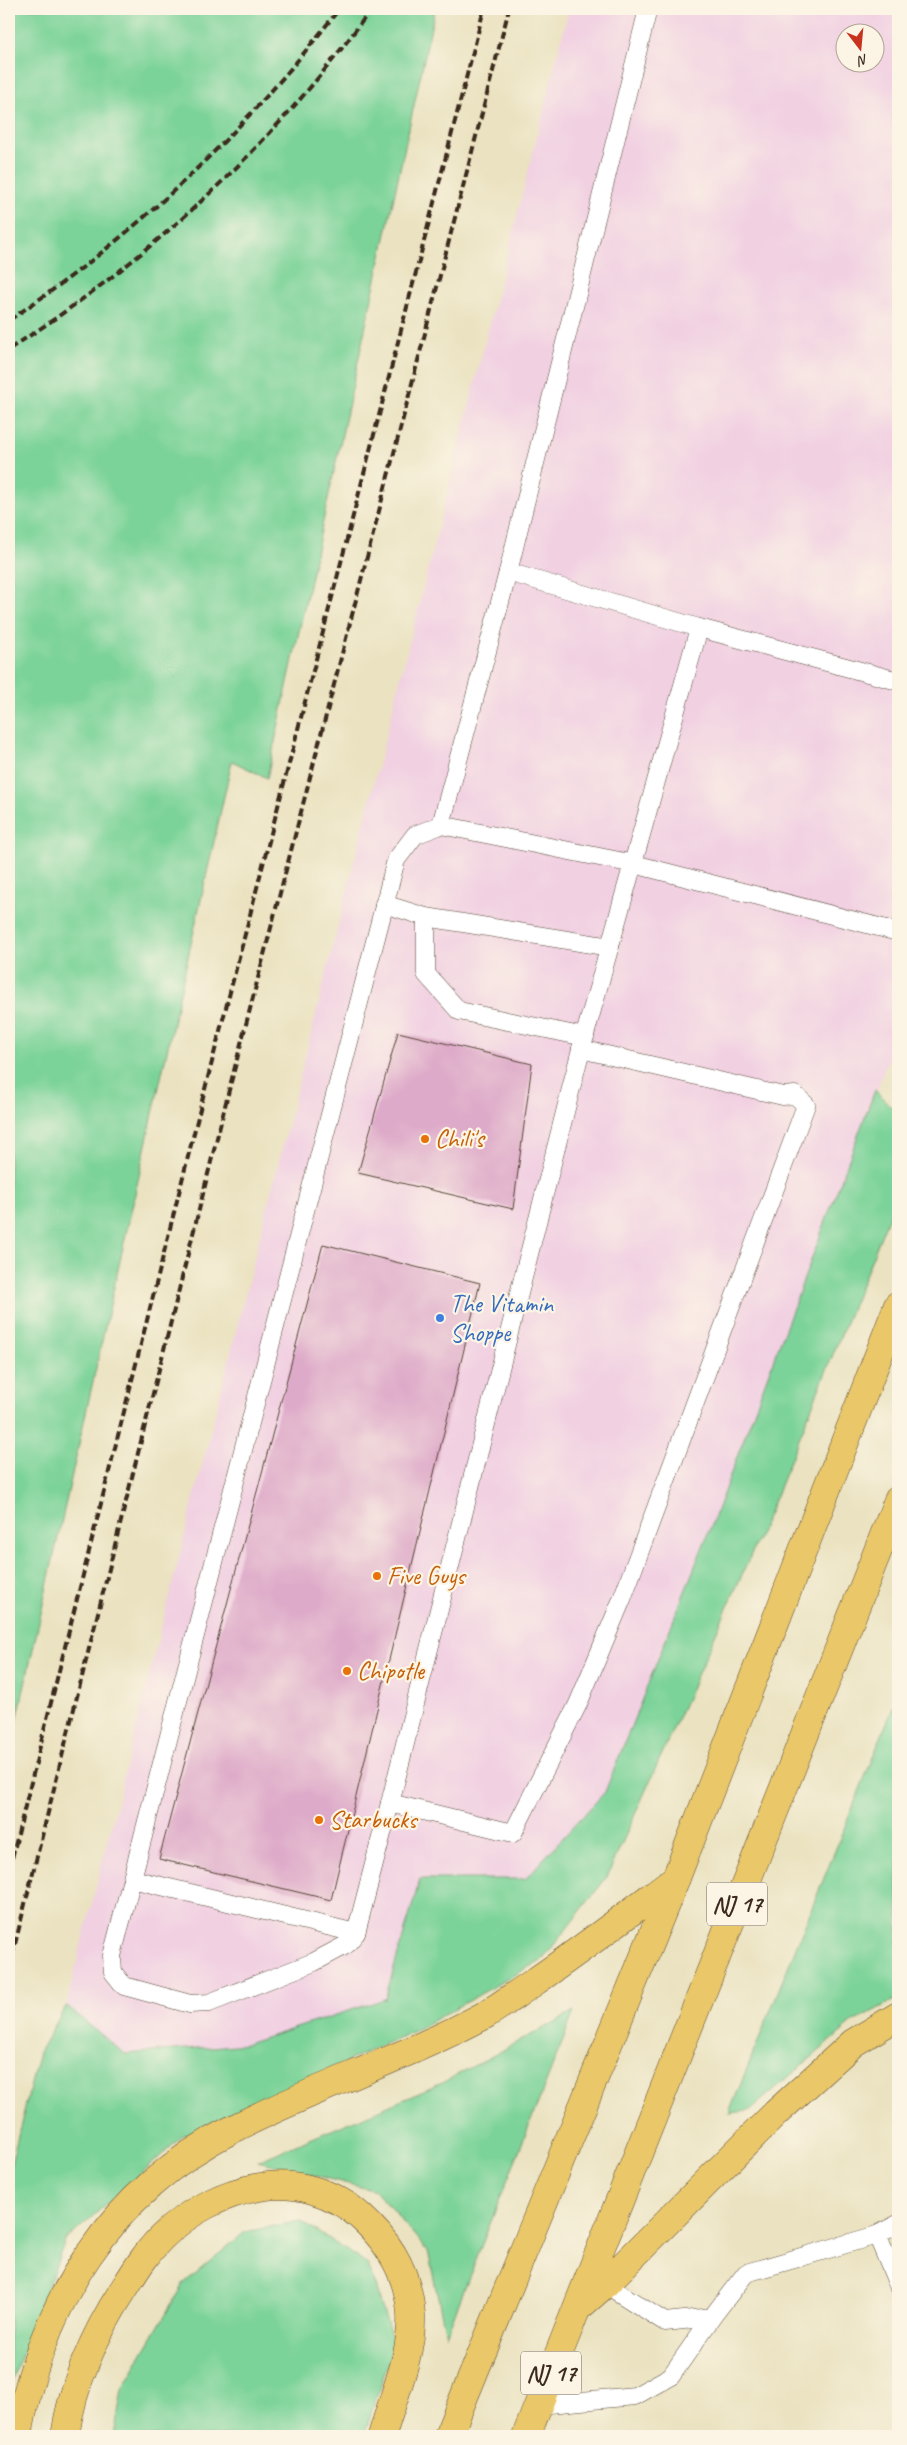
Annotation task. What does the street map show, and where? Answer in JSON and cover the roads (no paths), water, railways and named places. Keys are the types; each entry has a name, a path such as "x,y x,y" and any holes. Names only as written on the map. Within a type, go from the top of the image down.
{"highway":[{"name":"NJ 17","path":"448,2436 676,1878 898,1305"},
{"name":"NJ 17","path":"526,2436 898,1500"},
{"path":"18,2436 28,2384 39,2349 57,2306 80,2267 107,2229 167,2170 239,2125 421,2047 487,2014 548,1973 676,1878"},
{"path":"577,2309 605,2284 776,2113 853,2043 898,2016"},
{"path":"65,2436 78,2376 108,2313 146,2255 161,2237 197,2210 223,2197 250,2188 278,2184 305,2188 331,2197 354,2210 374,2228 389,2248 400,2269 409,2300 410,2340 382,2436"}],"lane":[{"path":"441,825 508,572 648,9"},
{"path":"508,572 699,628 898,681"},
{"path":"699,628 634,864 583,1043 356,1933 346,1945 314,1962 209,2004 190,2004 124,1986 113,1972 112,1956 396,860 415,835 441,825 634,864 898,932"},
{"path":"384,904 426,917 610,947"},
{"path":"390,1803 513,1833 578,1704 622,1598 806,1105 795,1095 783,1096 458,1011 426,974 426,917"},
{"path":"132,1879 356,1933"},
{"path":"538,2405 635,2396 672,2376 712,2317 746,2273 877,2234 898,2224"},
{"path":"877,2234 898,2285"},
{"path":"605,2284 666,2322 712,2317"}],"railway":[{"path":"9,320 101,253 145,217 187,178 266,97 339,9"},
{"path":"9,349 61,315 111,278 206,197 251,153 293,107 334,59 371,9"},
{"path":"9,1870 206,1085 484,9"},
{"path":"9,1968 229,1090 509,9"}],"place":[{"name":"Chili's","path":"425,1139"},
{"name":"The Vitamin Shoppe","path":"440,1318"},
{"name":"Five Guys","path":"377,1576"},
{"name":"Chipotle","path":"347,1671"},
{"name":"Starbucks","path":"319,1820"}]}
